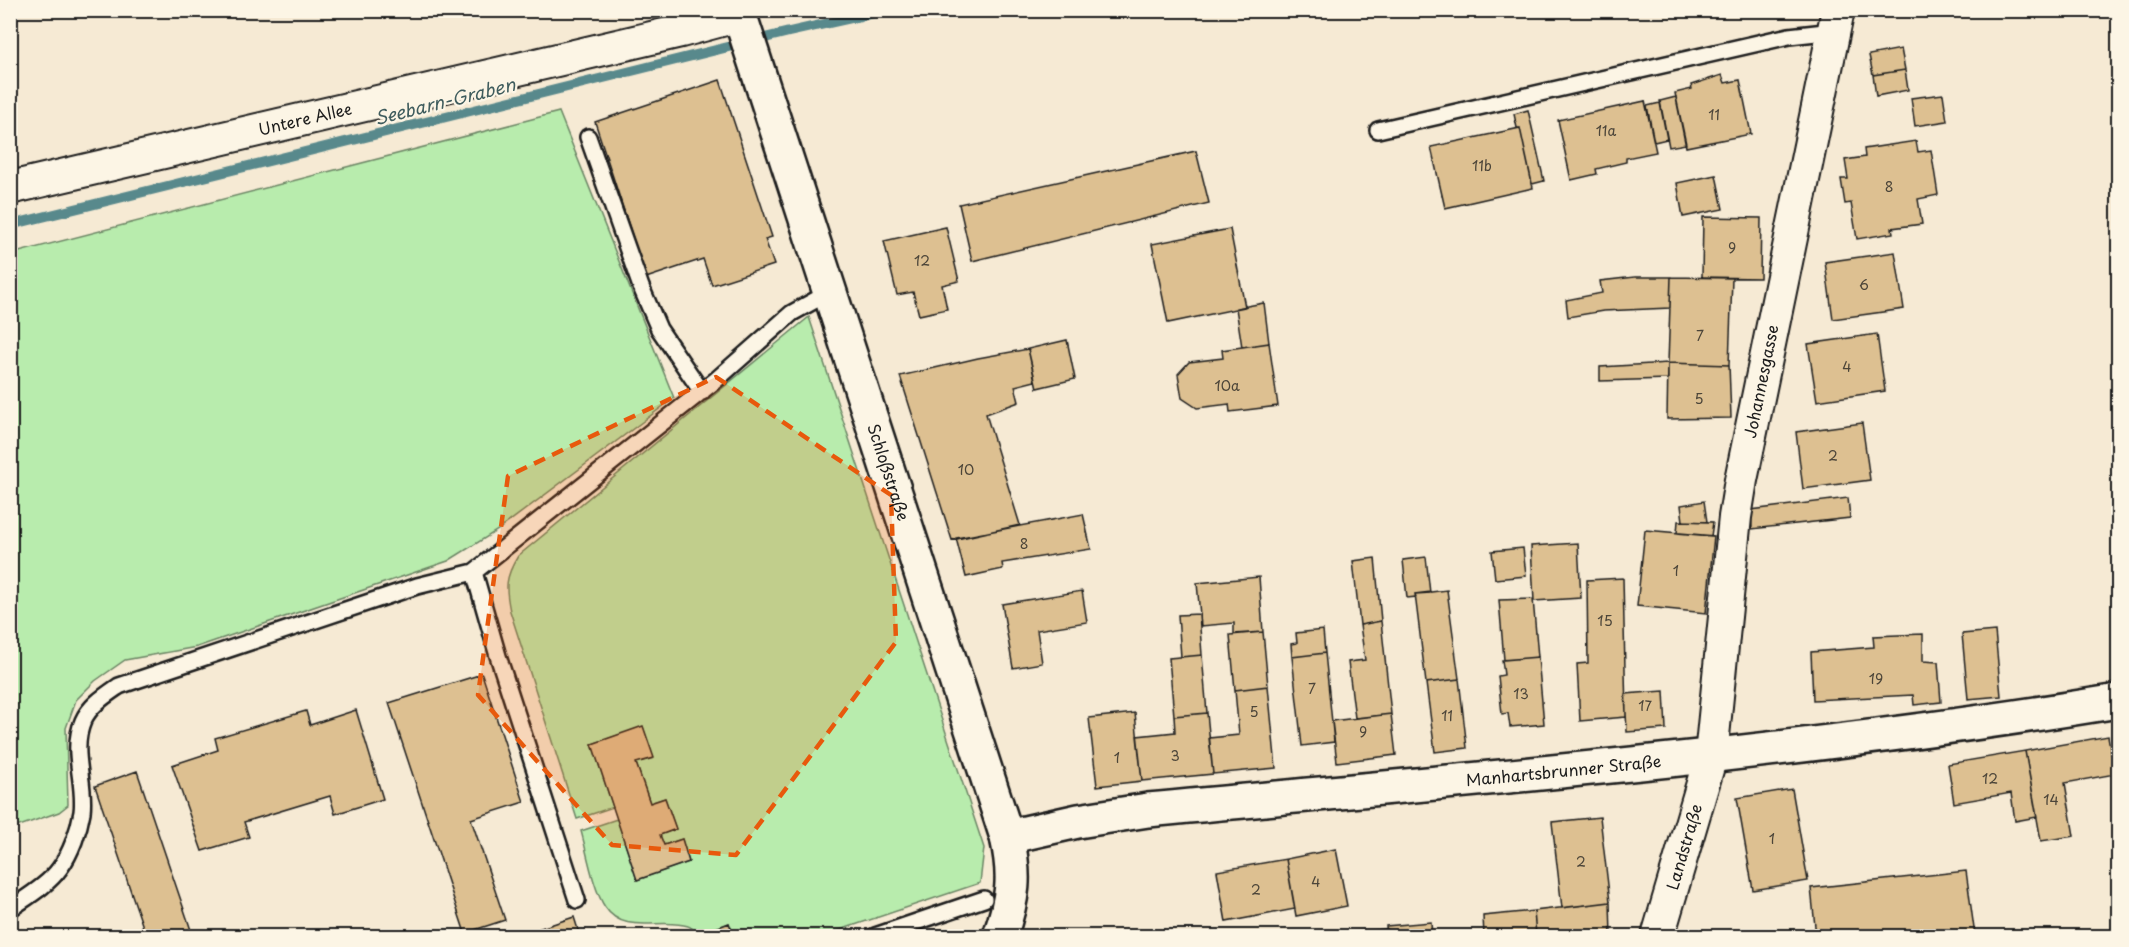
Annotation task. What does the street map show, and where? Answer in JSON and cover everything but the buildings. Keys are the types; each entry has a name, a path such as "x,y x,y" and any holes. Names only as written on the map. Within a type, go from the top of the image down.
{"street":[{"name":"Johannesgasse","path":"1711,756 1735,517 1741,480 1836,21"},
{"name":"Untere Allee","path":"10,188 681,31 744,29"},
{"name":"Schloßstraße","path":"744,29 1007,837 1014,875 1010,901 1000,936"},
{"name":"Manhartsbrunner Straße","path":"1007,837 1078,821 1148,810 1711,756 2051,712 2118,700"},
{"name":"Landstraße","path":"1658,936 1711,756"}],"lane":[{"path":"1378,130 1800,34 1836,21"},
{"path":"588,136 641,287 659,329 702,392"},
{"path":"10,909 60,869 73,844 82,811 78,739 83,719 97,701 119,686 417,586 474,572 702,392 792,313 830,292"},
{"path":"474,572 498,657 578,900"},
{"path":"875,936 984,899"}],"highlighted area":[{"path":"716,377 891,495 896,642 736,855 612,845 478,695 508,476"}],"green space":[{"path":"559,112 674,398 498,530 448,561 197,647 125,660 95,681 76,700 66,728 68,805 59,812 11,829 11,254"},
{"path":"809,317 984,848 980,883 822,936 734,936 729,923 698,935 693,929 677,924 622,921 613,916 601,899 581,831 617,819 637,880 689,862 682,839 664,845 660,835 676,829 665,798 650,803 636,763 653,757 643,727 592,744 613,807 577,819 510,611 507,595 508,576 518,556"}],"waterway":[{"name":"Seebarn-Graben","path":"10,225 789,32 887,10"}]}
